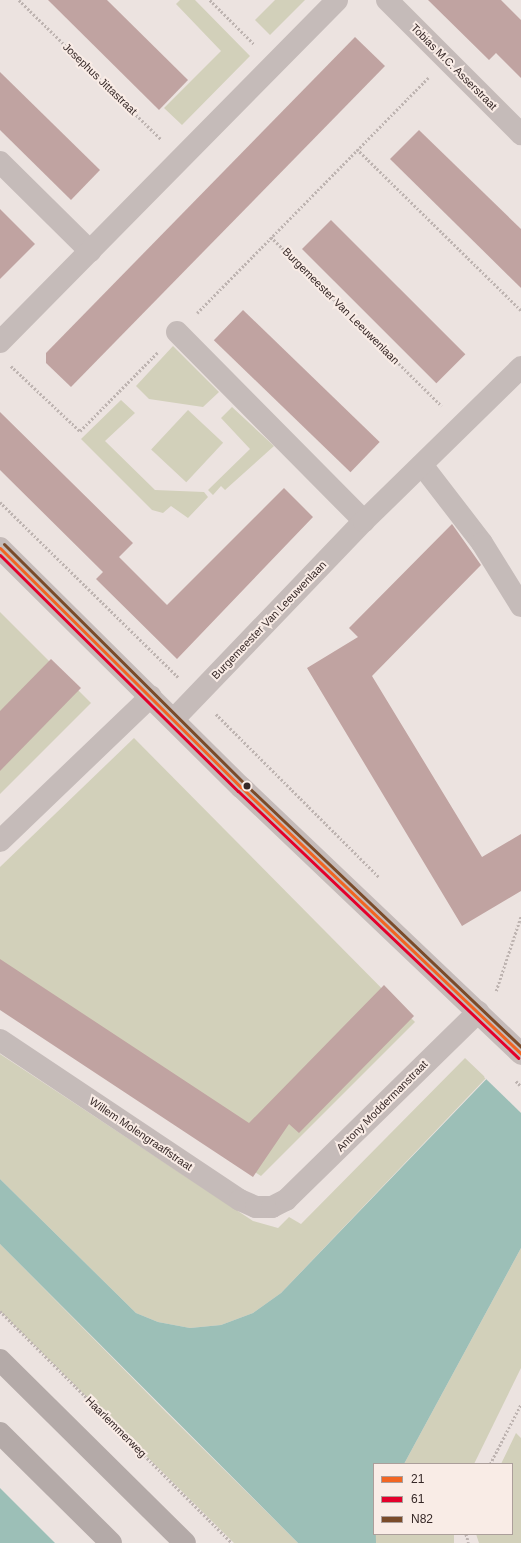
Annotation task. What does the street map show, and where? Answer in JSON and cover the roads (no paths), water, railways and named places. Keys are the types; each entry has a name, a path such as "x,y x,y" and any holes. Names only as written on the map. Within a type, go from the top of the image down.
{"main road":[{"path":"0,1360 185,1543"},
{"path":"0,1433 111,1543"}],"street":[{"path":"3,352 90,251 337,0"},
{"name":"Tobias M.C. Asserstraat","path":"387,0 521,134"},
{"path":"0,162 90,251"},
{"path":"177,332 364,521"},
{"name":"Burgemeester Van Leeuwenlaan","path":"174,719 364,521 463,426 521,367"},
{"path":"422,465 482,543 521,606"},
{"path":"0,548 346,889 521,1054"},
{"path":"0,841 151,696"},
{"name":"Antony Moddermanstraat","path":"286,1200 478,1012"},
{"name":"Willem Molengraaffstraat","path":"0,1040 240,1200 256,1207 272,1207 286,1200"}],"water":[{"path":"521,1043 521,1248 405,1463 373,1463 373,1535 376,1535 376,1543 298,1543 0,1244 0,1179 136,1313 158,1322 190,1328 221,1325 253,1313 281,1293"},
{"path":"0,1488 55,1543 0,1543"}]}
